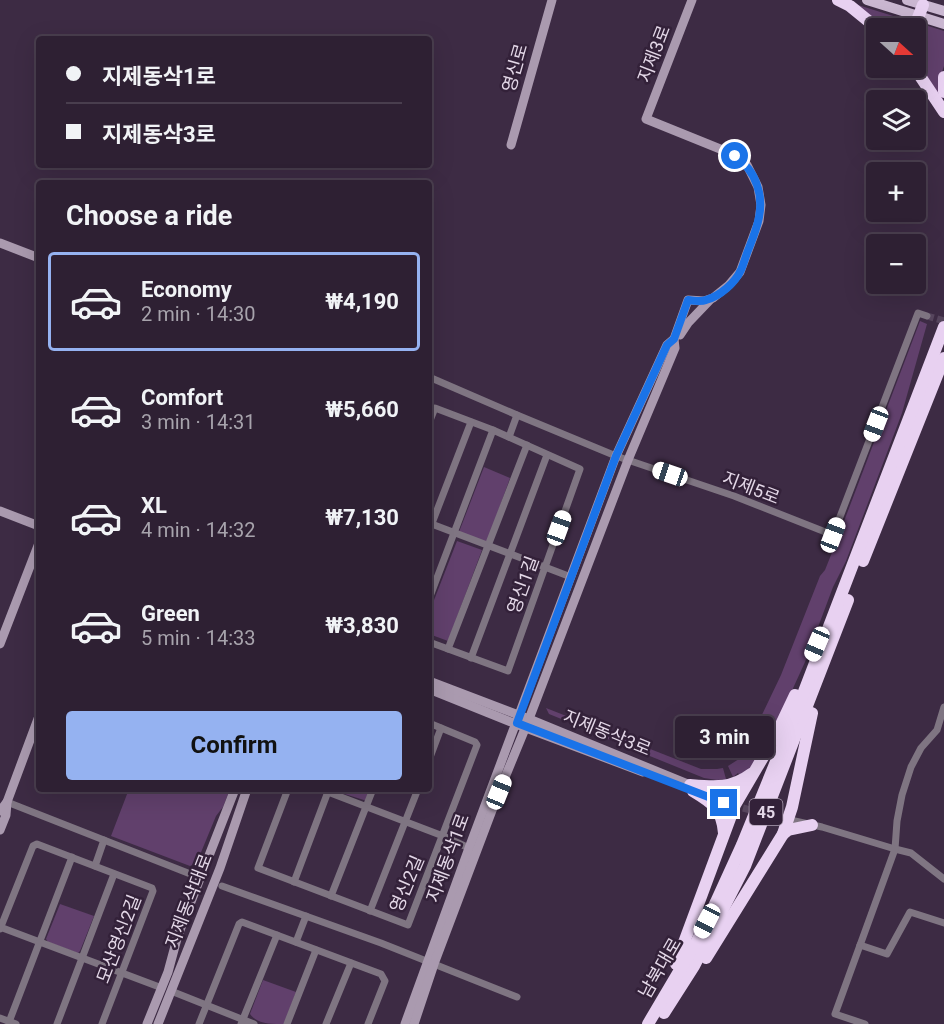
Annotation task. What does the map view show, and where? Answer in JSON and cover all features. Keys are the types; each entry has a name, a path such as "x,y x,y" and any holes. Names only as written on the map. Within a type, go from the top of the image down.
{"highway":[{"path":"838,0 866,19"},
{"path":"918,18 921,10"},
{"path":"944,77 944,92"},
{"path":"916,78 941,108"},
{"path":"921,78 941,108"},
{"name":"남북대로","path":"648,1024 697,941 729,873 795,715 944,327"},
{"name":"남북대로","path":"657,1024 694,966 745,866 944,358"},
{"path":"663,1024 783,834 792,807 813,707 842,626 852,589"},
{"path":"640,1024 677,963 724,834 754,772 776,735 817,644 827,629"},
{"path":"692,788 729,785 742,781 754,772"},
{"path":"692,788 710,801 720,813 724,834"},
{"path":"792,807 795,816 812,825"},
{"path":"783,834 788,830 812,825"}],"main road":[{"path":"867,0 921,10 944,11"},
{"path":"907,0 944,24"}],"street":[{"name":"영신로","path":"511,145 552,0"},
{"name":"지제3로","path":"692,0 646,119 735,156 747,165 758,187 759,221 740,272 713,298"},
{"path":"0,243 36,257"},
{"name":"지제동삭1로","path":"414,1024 431,963 469,848 523,721 628,460 674,344 688,300 704,302 713,298"},
{"path":"674,344 688,322 713,298"},
{"name":"지제5로","path":"432,378 616,456 734,496 833,535 918,313 927,316"},
{"name":"지제동삭1로","path":"405,1024 499,792 571,577 616,456 667,345 674,344"},
{"name":"영신1길","path":"432,416 435,408 493,430 580,468 508,671 432,645"},
{"path":"509,437 517,415"},
{"path":"432,521 471,422"},
{"path":"432,591 493,430"},
{"path":"448,650 526,445"},
{"path":"471,658 548,454"},
{"path":"0,511 36,525"},
{"path":"432,527 571,577"},
{"path":"0,644 36,551"},
{"name":"지제동삭3로","path":"432,682 724,803 739,807"},
{"name":"지제동삭3로","path":"432,690 523,721"},
{"path":"865,1024 835,1014 895,849 898,812 911,767 921,748 941,729 944,707"},
{"path":"0,830 6,815 7,802 36,724"},
{"name":"영신2길","path":"287,792 257,867 406,925 409,924 477,745 476,742 432,724"},
{"path":"432,752 441,728"},
{"name":"지제동삭대로","path":"158,1024 178,935 234,792"},
{"name":"지제동삭대로","path":"147,1024 167,990 207,901 246,792"},
{"path":"294,882 328,792"},
{"path":"333,792 469,848"},
{"path":"332,896 372,792"},
{"path":"370,911 417,792"},
{"path":"0,811 7,802"},
{"path":"7,802 193,875"},
{"path":"772,816 911,853 944,879"},
{"path":"95,866 105,840"},
{"name":"모산영신2길","path":"0,928 33,846 37,844 152,888 153,891 102,1024"},
{"path":"0,1018 13,1023 72,857"},
{"path":"193,875 205,865"},
{"path":"220,868 222,886"},
{"path":"57,1024 114,874"},
{"path":"193,875 195,891"},
{"path":"222,886 381,943 518,997"},
{"path":"207,901 222,886"},
{"path":"860,945 887,954 910,912 944,923"},
{"path":"296,942 306,916"},
{"path":"199,1024 239,924 242,922 381,974 385,981 368,1024"},
{"path":"0,928 206,1005 242,1022 254,1024"},
{"path":"242,1022 277,935"},
{"path":"287,1024 316,950"},
{"path":"326,1024 351,963"}],"shaded area":[{"path":"858,5 900,18 871,18"},
{"path":"926,25 944,31 944,66 941,86 944,106 925,78"},
{"path":"920,321 927,324 902,413 805,662 784,708 753,764 741,777 738,773 733,777 728,766 739,759 748,744 781,675 820,576 825,570 835,545"},
{"path":"484,467 510,478 487,542 459,532"},
{"path":"457,541 482,550 448,641 432,635 432,605"},
{"path":"546,708 701,769 723,768 726,779 704,778 549,714"},
{"path":"128,792 229,792 197,862 190,866 111,836"},
{"path":"338,792 371,792 367,801"},
{"path":"60,904 94,916 78,953 48,942 46,939"},
{"path":"263,980 296,992 284,1024 261,1022 250,1014"}],"tunnel":[{"path":"927,316 944,321"},
{"path":"743,808 758,812"}],"route":[{"path":"724,803 517,723 616,456 667,345 674,339 688,300 704,302 713,298 740,272 759,221 760,205 758,187 753,176 747,165 735,156"}]}
